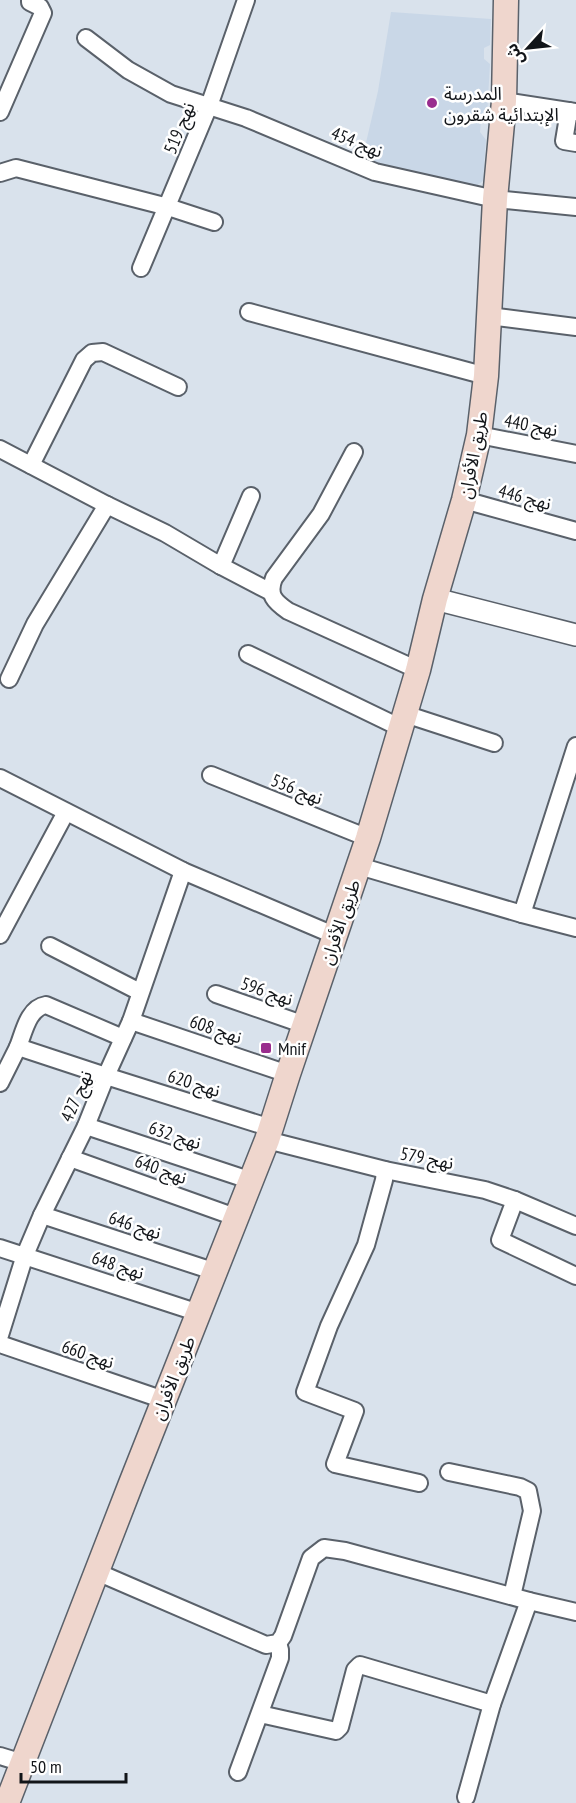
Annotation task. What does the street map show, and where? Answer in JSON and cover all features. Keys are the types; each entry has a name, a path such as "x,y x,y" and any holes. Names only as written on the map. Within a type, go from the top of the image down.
{"main road":[{"name":"طريق الأفران","path":"7,1803 252,1181 359,866 418,669 435,599 464,500 479,435 486,376 495,199 504,102 506,0"}],"street":[{"path":"0,112 43,14 40,7 30,0"},
{"name":"نهج 519","path":"141,268 209,106 246,0"},
{"name":"نهج 454","path":"86,38 128,70 171,94 246,118 375,172 495,199 576,207"},
{"path":"504,102 572,112 564,141 576,143"},
{"path":"0,173 16,168 168,207 214,222"},
{"path":"249,312 486,376"},
{"path":"489,316 576,327"},
{"path":"30,465 84,360 92,353 103,352 178,387"},
{"name":"نهج 440","path":"479,435 576,454"},
{"path":"0,449 165,533 271,592"},
{"path":"354,452 321,514 274,578 272,597 288,611 418,669"},
{"path":"221,566 251,496"},
{"name":"نهج 446","path":"464,500 576,531"},
{"path":"9,679 36,624 107,505"},
{"path":"435,599 576,635"},
{"path":"248,654 403,721 494,743"},
{"path":"522,914 576,746"},
{"name":"نهج 556","path":"211,776 368,838"},
{"path":"0,778 183,871 336,936"},
{"path":"0,935 66,812"},
{"path":"359,866 576,928"},
{"name":"نهج 427","path":"0,1335 26,1255 42,1215 86,1126 131,1021 183,871"},
{"path":"50,946 140,992"},
{"name":"نهج 596","path":"216,994 305,1025"},
{"path":"0,1083 33,1012 38,1007 46,1005 123,1038"},
{"name":"نهج 608","path":"131,1021 288,1074"},
{"name":"نهج 620","path":"18,1047 269,1134"},
{"name":"نهج 632","path":"86,1126 252,1181"},
{"name":"نهج 579","path":"269,1134 385,1170 485,1190 576,1226"},
{"name":"نهج 640","path":"70,1158 238,1218"},
{"path":"385,1170 366,1245 329,1326 305,1392 355,1411 335,1464 419,1484"},
{"path":"515,1200 500,1240 576,1276"},
{"name":"نهج 646","path":"42,1215 216,1272"},
{"name":"نهج 648","path":"0,1248 199,1313"},
{"name":"نهج 660","path":"0,1344 164,1400"},
{"path":"449,1472 520,1487 528,1491 532,1511 512,1596"},
{"path":"97,1572 266,1645 278,1643 283,1636 310,1558 324,1548 345,1551 576,1612"},
{"path":"466,1797 492,1704 529,1601"},
{"path":"238,1772 280,1658 278,1643"},
{"path":"260,1714 336,1731 340,1727 356,1670 360,1665 492,1704"},
{"path":"0,1756 23,1763"}],"shaded area":[{"name":"المدرسة الإبتدائية شقرون","path":"391,12 491,19 490,45 484,48 484,59 490,64 487,116 481,121 480,132 486,140 483,181 472,189 362,160 378,91"}],"place":[{"name":"المدرسة الإبتدائية شقرون","path":"432,103"},
{"name":"Mnif","path":"266,1048"}]}
